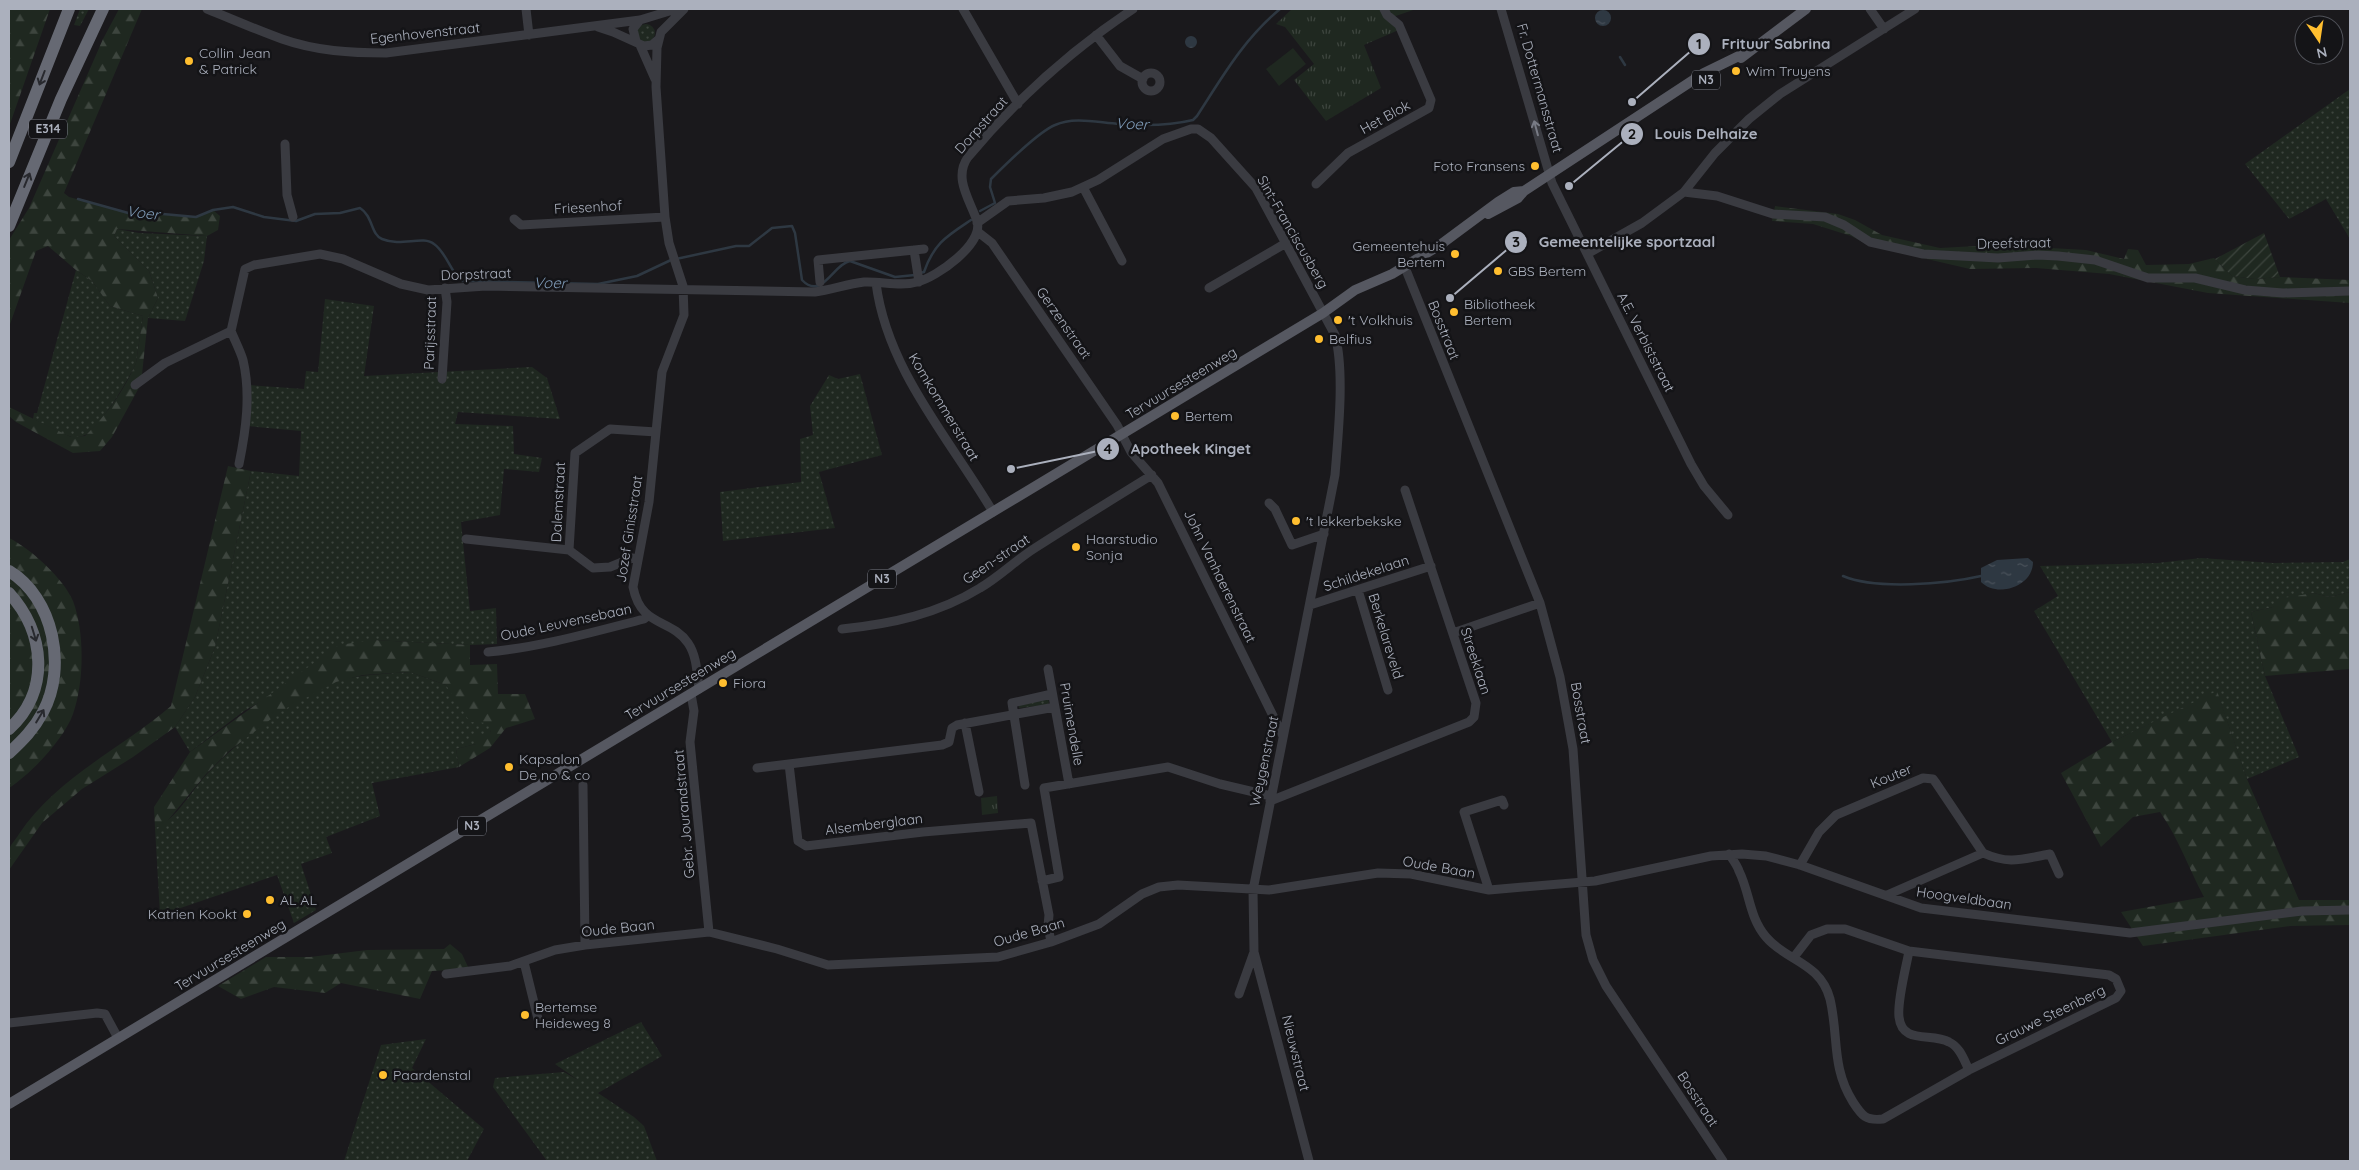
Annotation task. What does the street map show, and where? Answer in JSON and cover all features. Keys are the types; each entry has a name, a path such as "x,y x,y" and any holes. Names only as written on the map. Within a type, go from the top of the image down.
{"highway":[{"name":"E314","path":"9,162 69,9"},
{"name":"E314","path":"9,226 61,99 103,9"},
{"path":"9,571 29,590 43,610 52,630 54,651 53,684 44,711 28,736 9,753"},
{"path":"9,593 29,619 38,649 38,666 34,691 29,702 9,729"}],"main road":[{"name":"Tervuursesteenweg","path":"9,1104 1122,435 1323,313 1363,286 1403,263 1438,238 1463,227 1510,194 1524,191 1663,101 1690,90 1806,9"}],"street":[{"name":"Egenhovenstraat","path":"207,9 284,40 346,52 386,53 642,19 676,9"},
{"path":"526,9 529,35"},
{"path":"638,43 648,46 660,36 684,9"},
{"path":"963,9 1018,104"},
{"name":"Dorpstraat","path":"231,331 245,270 254,265 320,254 343,259 401,284 428,290 486,286 815,292 850,284 876,282 903,284 932,276 967,250 978,228 962,180 963,164 972,152 1018,104 1096,35 1133,9"},
{"name":"Het Blok","path":"1316,184 1348,153 1429,108 1431,100 1399,25 1387,15 1384,9"},
{"name":"Fr. Dottermansstraat","path":"1501,9 1548,166 1549,175"},
{"path":"1870,9 1884,29"},
{"path":"1587,254 1642,223 1684,192 1716,153 1748,119 1780,94 1915,9"},
{"path":"656,87 660,36 656,21 642,19 633,29 653,73 656,87 665,217 684,290"},
{"name":"Egenhovenstraat","path":"593,26 611,31 638,43"},
{"path":"1096,35 1120,66 1143,79"},
{"name":"Sint-Franciscusberg","path":"978,228 1008,201 1057,196 1083,187 1163,139 1198,128 1211,138 1256,188 1323,313"},
{"path":"285,144 287,196 294,217"},
{"name":"A.E. Verbiststraat","path":"1549,175 1691,464 1707,490 1728,515"},
{"path":"1083,187 1122,261"},
{"name":"Dreefstraat","path":"1684,192 1717,196 1773,214 1825,217 1844,225 1870,242 1923,254 1998,258 2037,255 2058,256 2095,260 2148,278 2195,278 2245,290 2283,293 2350,291"},
{"name":"Friesenhof","path":"514,219 521,225 665,217"},
{"name":"Gerzenstraat","path":"978,228 992,242 1122,435"},
{"path":"1209,288 1286,243"},
{"path":"820,282 818,260 924,249"},
{"path":"914,250 919,280"},
{"name":"Bosstraat","path":"1403,263 1540,603 1560,677 1573,749 1586,935 1598,969 1606,986 1722,1161"},
{"name":"Komkommerstraat","path":"876,282 878,300 901,366 993,512"},
{"name":"Parijsstraat","path":"442,379 447,302 445,288"},
{"name":"Jozef Ginisstraat","path":"648,616 637,600 633,587 649,502 662,372 682,321 684,290"},
{"name":"Weygenstraat","path":"1239,994 1254,952 1253,890 1335,475 1338,435 1336,342 1323,313"},
{"path":"135,385 166,363 231,331 243,360 247,392 244,440 239,464"},
{"name":"Dalemstraat","path":"569,550 575,453 610,429 656,432"},
{"name":"John Vanhaerenstraat","path":"1122,435 1131,452 1158,483 1283,736"},
{"name":"Geen-straat","path":"842,629 925,614 963,598 981,588 1033,550 1152,475"},
{"name":"Streeklaan","path":"1270,799 1469,722 1474,718 1476,702 1405,490"},
{"path":"1269,503 1275,509 1292,546 1324,534"},
{"path":"466,539 569,550 593,568 602,569 632,558 637,559"},
{"name":"Schildekelaan","path":"1310,605 1430,566"},
{"name":"Berkelareveld","path":"1358,590 1388,690"},
{"path":"1453,633 1540,603"},
{"path":"648,616 677,632 688,642 694,658 695,691"},
{"name":"Oude Leuvensebaan","path":"488,652 516,649 578,636 644,619 648,616"},
{"name":"Pruimendelle","path":"1048,669 1069,784"},
{"name":"Gebr. Jourandstraat","path":"695,691 690,742 709,932"},
{"path":"1025,785 1011,706 1015,700 1052,694"},
{"path":"756,768 942,745 949,742 954,726 1055,707"},
{"path":"966,723 979,792"},
{"name":"Alsemberglaan","path":"789,764 798,841 806,846 923,832 1050,820"},
{"path":"1042,881 1059,877 1044,788 1168,767 1270,799"},
{"name":"Kouter","path":"1800,865 1820,832 1836,815 1924,778 1933,779 1983,853"},
{"path":"583,785 585,945"},
{"path":"1489,890 1464,812 1502,800 1504,806"},
{"path":"1031,823 1049,915 1048,926 1051,942"},
{"path":"1887,895 1983,853 2009,862 2050,854 2059,874"},
{"name":"Hoogveldbaan","path":"1583,882 1730,854 1742,854 1766,856 1800,865 1921,908 2130,933 2302,911 2350,910"},
{"name":"Grauwe Steenberg","path":"1730,854 1740,871 1756,924 1768,939 1794,957 1825,984 1830,1001 1839,1072 1844,1087 1862,1116 1871,1120 1883,1119 1969,1070 2116,998 2120,991 2116,979 2109,975 1909,951 1845,929 1827,929 1811,936 1794,957"},
{"name":"Grauwe Steenberg","path":"1740,871 1742,854"},
{"name":"Oude Baan","path":"446,974 510,966 555,950 585,945 709,932 777,949 828,965 998,956 1051,942 1099,924 1142,894 1159,887 1178,885 1269,890 1378,873 1396,873 1489,890 1583,882"},
{"path":"1909,951 1899,1015 1901,1026 1908,1034 1948,1041 1958,1048 1969,1070"},
{"name":"Nieuwstraat","path":"1254,952 1309,1161"},
{"path":"524,962 538,1024"},
{"path":"9,1023 97,1013 105,1014 118,1038"}],"green space":[{"path":"9,9 50,9 9,127"},
{"path":"80,9 89,9 80,26 74,25"},
{"path":"119,9 142,9 64,193 69,197 139,216 152,213 196,217 213,210 220,216 218,230 207,236 117,229 114,236 149,271 158,298 148,318 141,384 112,437 100,451 73,453 16,422 9,416 9,407 71,437 85,436 114,402 132,373 136,363 143,316 110,306 92,281 48,246 36,251 9,327 9,240 29,208 103,39"},
{"path":"1292,9 1416,9 1390,18 1401,29 1364,45 1381,88 1326,121 1294,80 1314,64 1285,27 1276,24"},
{"path":"642,24 650,24 655,29 653,40 642,42 637,37 637,29"},
{"path":"1293,48 1306,64 1279,86 1266,69"},
{"path":"2350,89 2350,239 2326,199 2289,219 2245,164"},
{"path":"1775,206 1838,214 1855,220 1882,235 1940,248 1994,245 2086,250 2124,259 2128,249 2138,250 2146,265 2189,264 2214,258 2232,276 2255,279 2280,277 2350,280 2350,303 2208,293 2109,274 2036,268 1970,269 1871,246 1851,236 1813,224 1772,221"},
{"path":"117,229 139,233 207,236 204,261 185,321 148,318 158,298 149,271 114,236"},
{"path":"2264,233 2280,277 2255,279 2232,276 2215,259"},
{"path":"76,270 92,281 110,306 143,316 136,363 115,401 93,428 86,435 80,437 65,434 33,419 34,413 37,413"},
{"path":"325,299 374,306 364,376 532,367 547,378 560,419 458,412 455,424 513,426 514,454 542,458 539,472 504,469 500,515 461,522 470,611 496,608 497,644 470,645 373,640 244,711 190,752 175,727 195,697 215,647 251,471 299,476 301,431 247,426 248,385 304,389 306,371 318,372"},
{"path":"860,374 882,455 819,472 835,528 723,541 720,492 801,482 800,439 813,435 810,406 829,375 838,379"},
{"path":"228,466 251,471 215,647 195,697 175,727 133,757 82,789 42,823 9,870 8,855 11,846 34,814 51,796 171,706"},
{"path":"9,538 27,549 46,565 69,592 80,628 82,658 77,702 69,724 55,745 37,765 9,788"},
{"path":"2201,558 2273,563 2343,562 2350,559 2350,592 2329,597 2314,593 2273,607 2251,612 2265,676 2299,757 2247,779 2217,692 2112,742 2034,611 2058,596 2040,566 2158,563"},
{"path":"2350,592 2350,669 2265,676 2251,612 2273,607 2282,598 2314,593 2329,597"},
{"path":"373,640 470,645 470,665 497,664 498,694 525,694 535,719 506,728 490,748 459,767 456,749 476,744 475,736 491,733 488,723 470,722 446,685 410,672 363,675 336,682 283,710 229,751 206,774 165,824 155,828 154,807 190,752 339,645"},
{"path":"410,672 446,685 457,700 489,723 491,733 476,744 456,749 459,767 372,783 380,816 326,837 332,853 301,864 316,910 294,923 277,875 160,915 155,828 163,824 177,811 219,762 268,720 304,696 322,687 355,677"},
{"path":"2217,691 2247,779 2299,900 2350,900 2350,925 2290,926 2143,946 2121,912 2204,897 2178,843 2160,812 2133,817 2101,847 2061,773 2112,742"},
{"path":"1048,698 1049,703 1046,705 1019,708 1019,704"},
{"path":"997,796 998,813 982,815 981,798"},
{"path":"450,944 462,954 469,969 432,971 420,999 341,983 325,993 274,987 241,999 218,986 266,957 310,957 367,950 444,949"},
{"path":"641,1022 662,1056 598,1093 644,1126 657,1161 547,1161 493,1087 495,1078 564,1072 578,1080 555,1064"},
{"path":"426,1039 412,1068 484,1129 467,1161 344,1161 381,1045"}],"water":[{"path":"1603,10 1609,12 1611,18 1609,24 1603,26 1597,24 1595,18 1597,12"},
{"path":"1191,36 1197,42 1191,48 1185,42"},
{"path":"2028,558 2033,562 2031,571 2021,584 2004,589 1996,589 1988,587 1981,582 1981,568 1997,560"}],"waterway":[{"name":"Voer","path":"980,211 995,203 990,187 991,179 1031,141 1055,125 1079,120 1129,125 1156,125 1193,120 1244,46 1280,9"},
{"path":"1620,57 1625,65"},
{"name":"Voer","path":"78,199 139,216 152,213 196,217 213,210 233,207 264,217 296,221 315,214 340,213 360,208 364,211 378,237 382,239 397,242 424,241 434,244 442,252 454,273 462,281 598,284 637,276 671,260"},
{"name":"Voer","path":"920,273 924,272 932,254 942,241 971,220"},
{"name":"Voer","path":"676,259 736,246 749,246 772,228 792,226 795,233 802,280 809,285 816,286 821,284 838,268 850,261 895,277 915,275"},
{"path":"1843,576 1874,583 1892,584 1931,583 1981,576"}],"place":[{"name":"Collin Jean & Patrick","path":"189,61"},
{"name":"Wim Truyens","path":"1736,71"},
{"name":"Frituur Sabrina","path":"1632,102"},
{"name":"Foto Fransens","path":"1535,166"},
{"name":"Louis Delhaize","path":"1569,186"},
{"name":"Gemeentehuis Bertem","path":"1455,254"},
{"name":"GBS Bertem","path":"1498,271"},
{"name":"Gemeentelijke sportzaal","path":"1450,298"},
{"name":"Bibliotheek Bertem","path":"1454,312"},
{"name":"'t Volkhuis","path":"1338,320"},
{"name":"Belfius","path":"1319,339"},
{"name":"Bertem","path":"1175,416"},
{"name":"Apotheek Kinget","path":"1011,469"},
{"name":"'t lekkerbekske","path":"1296,521"},
{"name":"Haarstudio Sonja","path":"1076,547"},
{"name":"Fiora","path":"723,683"},
{"name":"Kapsalon De no & co","path":"509,767"},
{"name":"AL AL","path":"270,900"},
{"name":"Katrien Kookt","path":"247,914"},
{"name":"Bertemse Heideweg 8","path":"525,1015"},
{"name":"Paardenstal","path":"383,1075"}]}
